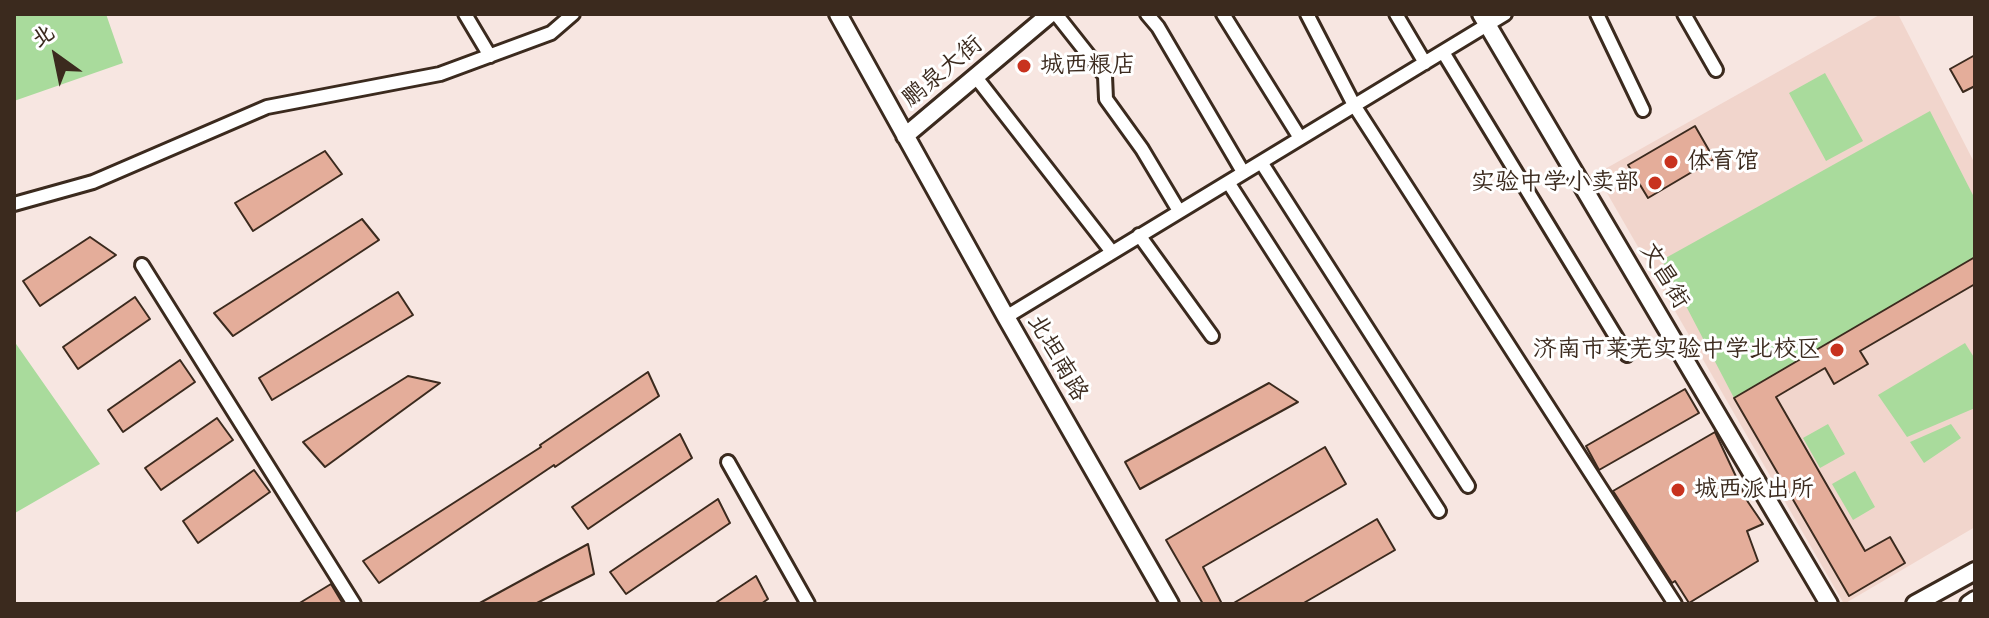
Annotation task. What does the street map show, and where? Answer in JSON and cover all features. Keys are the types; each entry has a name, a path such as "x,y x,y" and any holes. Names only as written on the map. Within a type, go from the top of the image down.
{"main road":[{"name":"北坦南路","path":"838,14 1170,604"},
{"name":"鹏泉大街","path":"905,136 1053,14"},
{"name":"文昌街","path":"1481,14 1829,604"},
{"path":"1915,604 1942,598 1975,571"},
{"path":"1969,604 1975,600"}],"street":[{"path":"465,14 490,56"},
{"path":"14,204 93,182 267,107 440,74 551,33 573,14"},
{"path":"1053,14 1105,76 1106,99 1142,149 1179,211"},
{"path":"1147,14 1158,27 1243,172"},
{"path":"1223,14 1300,138"},
{"path":"1307,14 1354,105 1675,604"},
{"path":"1396,14 1425,63"},
{"path":"1006,317 1505,14"},
{"path":"1597,14 1643,110"},
{"path":"1684,14 1716,70"},
{"path":"1443,52 1627,355"},
{"path":"975,76 1112,252"},
{"path":"1261,162 1468,486"},
{"path":"1228,182 1439,511"},
{"path":"1139,235 1212,336"},
{"path":"142,265 354,604"},
{"path":"728,462 808,604"}],"shaded area":[{"name":"济南市莱芜实验中学北校区","path":"1881,14 1898,14 1975,164 1975,527 1844,604 1596,174"}],"green space":[{"path":"14,14 106,14 123,63 14,101"},
{"path":"1825,73 1863,141 1826,161 1789,93"},
{"path":"1930,111 1975,199 1975,257 1734,398 1662,260"},
{"path":"14,341 100,464 15,513 14,512"},
{"path":"1965,343 1975,359 1975,408 1907,437 1878,395"},
{"path":"1828,424 1845,454 1820,468 1803,438"},
{"path":"1951,424 1961,438 1924,463 1910,442"},
{"path":"1855,471 1875,507 1853,520 1832,484"}],"building":[{"path":"1975,55 1975,86 1963,92 1950,69"},
{"name":"体育馆","path":"1695,126 1714,159 1648,198 1628,165"},
{"path":"325,151 342,174 253,231 235,203"},
{"path":"362,219 379,240 233,336 214,313"},
{"path":"90,237 116,255 40,306 23,281"},
{"path":"1975,257 1975,284 1860,351 1868,364 1834,384 1825,368 1776,397 1865,551 1890,537 1905,563 1849,596 1734,398"},
{"path":"398,292 413,315 272,400 259,378"},
{"path":"135,297 150,319 78,369 63,347"},
{"path":"180,360 195,382 123,432 108,410"},
{"path":"648,372 659,396 555,467 379,583 363,561 541,447"},
{"path":"408,376 440,383 325,467 303,442"},
{"path":"1269,383 1298,402 1140,489 1125,462"},
{"path":"1685,389 1699,413 1599,470 1586,446"},
{"path":"217,418 233,440 161,490 145,468"},
{"path":"1715,432 1748,502 1763,524 1747,531 1758,561 1689,603 1675,581 1672,583 1613,491"},
{"path":"680,434 692,458 588,529 572,507"},
{"path":"1325,447 1346,484 1203,567 1222,604 1203,604 1166,540"},
{"path":"254,470 270,492 198,543 183,521"},
{"path":"718,499 730,523 626,594 610,572"},
{"path":"1377,519 1395,550 1302,604 1232,604"},
{"path":"588,544 594,574 535,604 478,604"},
{"path":"756,576 768,599 761,604 714,604"},
{"path":"331,584 343,604 298,604"}],"place":[{"name":"城西粮店","path":"1024,66"},
{"name":"体育馆","path":"1671,162"},
{"name":"实验中学小卖部","path":"1655,183"},
{"name":"济南市莱芜实验中学北校区","path":"1837,350"},
{"name":"城西派出所","path":"1678,490"}]}
